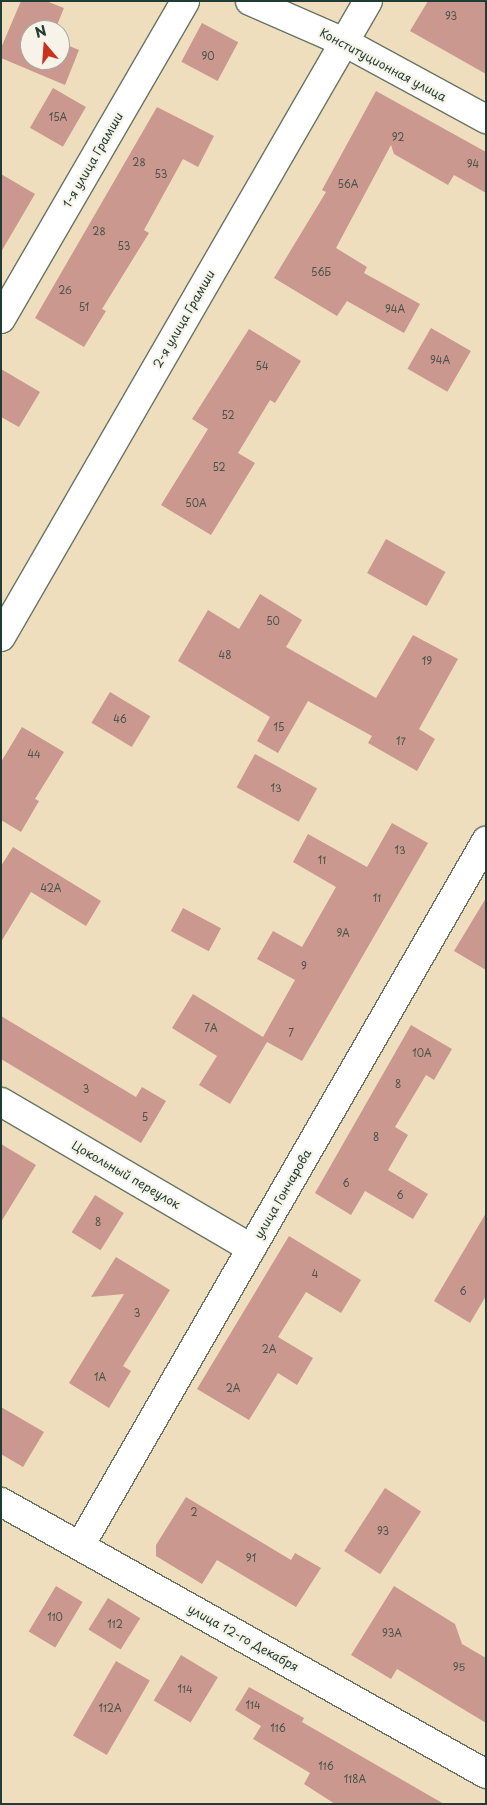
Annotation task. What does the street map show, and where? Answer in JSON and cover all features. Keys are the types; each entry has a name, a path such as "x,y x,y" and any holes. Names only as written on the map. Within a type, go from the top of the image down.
{"street":[{"name":"1-я улица Грамши","path":"1,319 185,1"},
{"name":"Конституционная улица","path":"250,1 344,42 486,119"},
{"name":"2-я улица Грамши","path":"1,636 368,1"},
{"name":"улица Гончарова","path":"80,1546 486,842"},
{"name":"Цокольный переулок","path":"1,1102 252,1248"},
{"name":"улица 12-го Декабря","path":"1,1502 486,1774"}],"building":[{"path":"21,1 46,1 64,8 59,20 20,20 20,66 1,58 1,48"},
{"path":"428,1 486,1 486,74 410,31"},
{"path":"202,23 238,42 218,81 181,62"},
{"path":"70,46 79,50 65,85 29,70 70,70"},
{"path":"53,88 86,107 63,147 30,128"},
{"path":"376,91 486,152 486,193 454,175 448,185 394,154 391,145 336,248 367,267 364,273 420,304 404,333 347,301 337,316 274,278 326,192 322,190"},
{"path":"157,107 214,136 198,167 183,159 144,230 149,233 102,309 106,311 84,347 35,318"},
{"path":"1,174 35,194 1,252"},
{"path":"431,328 471,351 447,392 408,369"},
{"path":"249,329 301,361 275,403 270,400 238,453 255,463 211,535 161,505 208,429 192,419"},
{"path":"1,369 40,392 19,427 1,417"},
{"path":"386,539 445,572 427,606 367,573"},
{"path":"260,594 302,620 286,647 376,698 413,635 458,659 419,729 435,739 417,771 368,743 372,736 308,701 278,753 257,741 270,717 178,661 208,610 239,629"},
{"path":"110,692 150,716 132,747 91,723"},
{"path":"22,727 64,752 35,799 39,801 21,832 1,820 1,762"},
{"path":"255,754 317,788 299,822 237,787"},
{"path":"392,823 428,843 302,1061 267,1042 230,1104 199,1085 217,1056 172,1028 193,994 263,1037 295,980 257,959 273,931 302,947 336,887 293,862 308,834 367,867"},
{"path":"13,847 101,901 86,926 31,892 1,942 1,866"},
{"path":"486,898 486,970 454,951"},
{"path":"183,908 221,928 209,951 171,931"},
{"path":"1,1016 136,1097 142,1087 166,1101 141,1143 1,1059"},
{"path":"411,1025 452,1049 434,1080 426,1075 395,1127 408,1135 388,1170 428,1194 413,1219 365,1191 351,1215 315,1193"},
{"path":"1,1144 36,1165 1,1222"},
{"path":"95,1195 124,1213 101,1250 72,1232"},
{"path":"486,1213 486,1296 470,1323 434,1301"},
{"path":"289,1236 361,1280 341,1313 306,1292 278,1337 313,1358 297,1385 278,1373 249,1420 197,1389"},
{"path":"116,1257 170,1290 123,1366 131,1371 109,1408 69,1383 124,1294 91,1297"},
{"path":"1,1407 44,1432 23,1467 1,1454"},
{"path":"385,1488 421,1511 380,1574 344,1551"},
{"path":"186,1497 291,1560 295,1553 321,1568 296,1607 217,1560 202,1584 156,1556 156,1545"},
{"path":"56,1586 83,1602 55,1647 29,1631"},
{"path":"394,1586 455,1624 462,1644 486,1658 486,1723 397,1669 391,1679 351,1655"},
{"path":"108,1598 140,1618 121,1650 88,1629"},
{"path":"181,1655 218,1677 191,1723 154,1700"},
{"path":"116,1661 150,1680 107,1755 73,1735"},
{"path":"249,1687 304,1718 302,1722 444,1804 335,1804 304,1784 310,1773 253,1739 261,1726 235,1710"}]}
